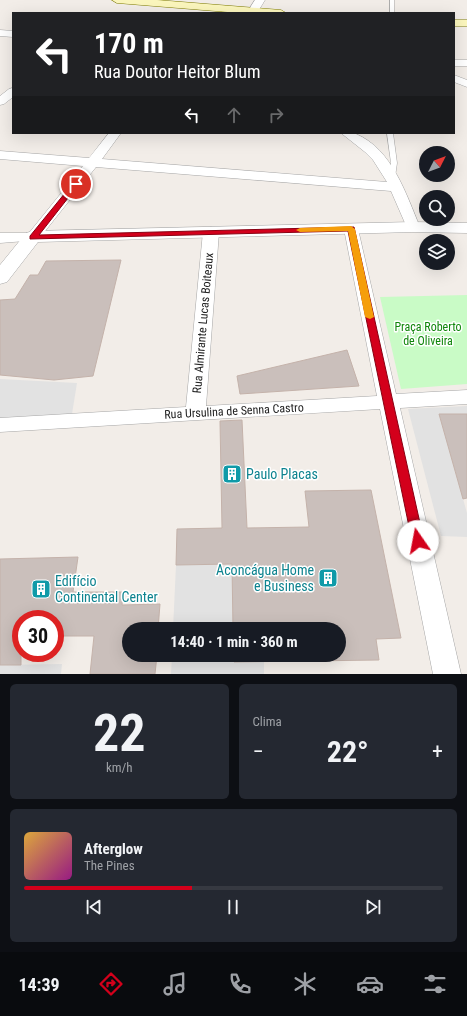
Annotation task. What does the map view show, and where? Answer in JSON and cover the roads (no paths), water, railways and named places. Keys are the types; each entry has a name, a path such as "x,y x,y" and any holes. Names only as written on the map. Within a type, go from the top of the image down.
{"main road":[{"path":"117,0 267,12"},
{"path":"455,23 467,23"}],"street":[{"path":"253,11 260,0"},
{"path":"0,33 12,34"},
{"path":"455,63 467,63"},
{"path":"455,78 467,84"},
{"path":"0,102 11,86"},
{"path":"0,278 114,134"},
{"path":"348,134 369,148 379,158 394,182 413,227"},
{"path":"0,155 394,182"},
{"path":"0,238 413,227 467,228"},
{"path":"351,229 447,674"},
{"name":"Rua Almirante Lucas Boiteaux","path":"195,414 211,232"},
{"name":"Rua Ursulina de Senna Castro","path":"0,425 467,397"}],"lane":[{"path":"392,0 392,12"},
{"path":"390,134 394,163 394,182"}],"place":[{"name":"Paulo Placas","path":"232,474"},
{"name":"Aconcágua Home e Business","path":"328,578"},
{"name":"Edifício Continental Center","path":"41,589"}],"park label":[{"name":"Praça Roberto de Oliveira","path":"428,334"}]}
